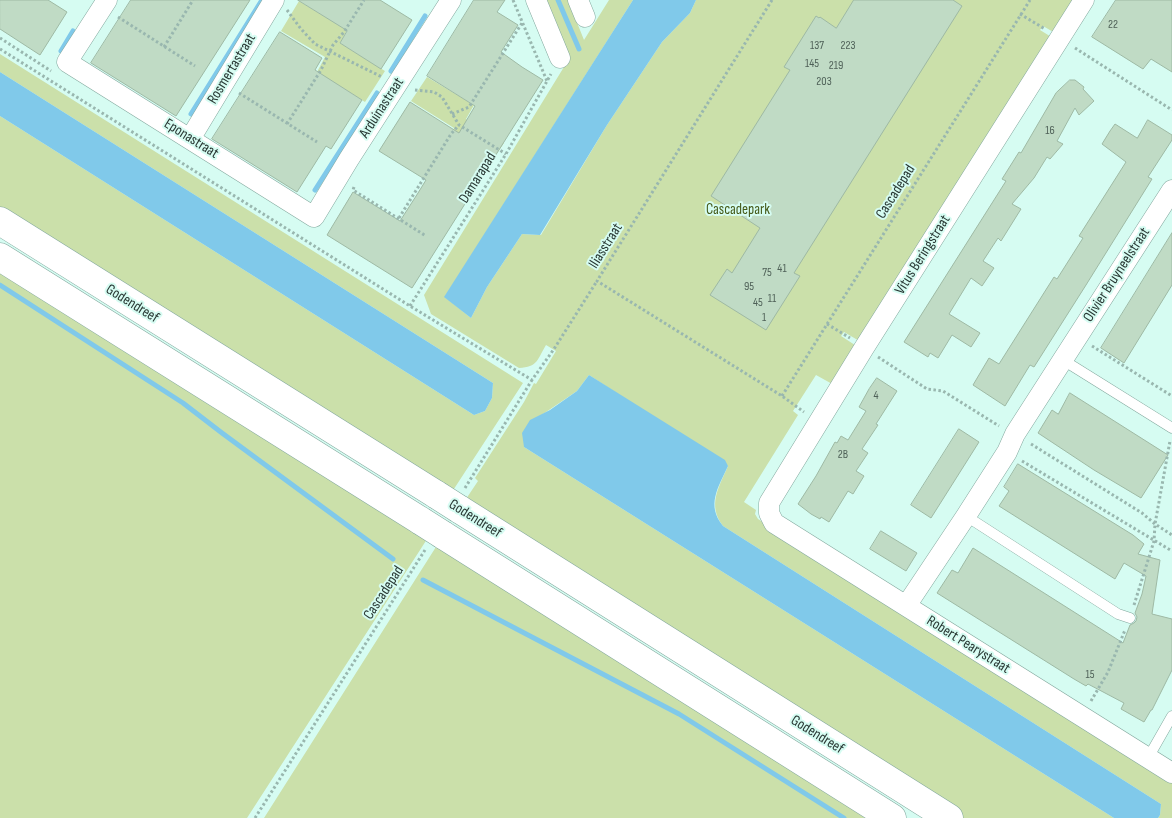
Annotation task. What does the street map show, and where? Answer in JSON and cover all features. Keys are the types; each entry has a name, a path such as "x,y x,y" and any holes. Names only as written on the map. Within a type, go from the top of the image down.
{"main road":[{"name":"Godendreef","path":"0,221 453,499 949,818"},
{"name":"Godendreef","path":"0,257 431,533 892,818"}],"street":[{"name":"Rosmertastraat","path":"190,139 274,0"},
{"name":"Arduinastraat","path":"314,217 452,0"},
{"path":"536,0 560,58"},
{"name":"Vitus Beringstraat","path":"769,513 769,503 864,348 1084,0"},
{"path":"63,68 105,3"},
{"name":"Eponastraat","path":"63,68 190,139 314,217"},
{"name":"Olivier Bruyneelstraat","path":"906,606 1007,452 1016,434 1062,360 1172,190"},
{"name":"Robert Pearystraat","path":"769,513 774,523 1172,773"}],"lane":[{"path":"1062,360 1172,432"},
{"path":"966,516 1118,614 1130,618"},
{"path":"1148,758 1172,716"}],"path":[{"path":"164,47 193,0"},
{"path":"287,124 321,70 333,45 344,32 364,0"},
{"path":"513,0 547,81"},
{"name":"Iliasstraat","path":"772,0 597,282 782,396 818,423"},
{"name":"Cascadepad","path":"782,396 1030,0"},
{"path":"105,3 118,17 195,66"},
{"path":"1020,14 1172,110"},
{"path":"452,114 469,107 522,23"},
{"path":"0,38 63,68"},
{"name":"Damarapad","path":"410,306 506,154 560,58"},
{"path":"223,85 317,142"},
{"path":"400,218 459,125"},
{"path":"357,183 353,190 426,236"},
{"path":"827,324 927,389 943,391 1004,430 1016,434 1142,513 1172,535"},
{"path":"1078,336 1172,396"},
{"path":"453,499 532,380"},
{"path":"1082,716 1108,672 1130,618 1154,541 1155,524 1172,432"},
{"path":"1007,452 1172,551"},
{"name":"Cascadepad","path":"254,818 431,533"}],"green space":[{"name":"Cascadepark","path":"542,0 568,0 584,40 609,0 633,0 445,297 471,318 487,287 522,234 541,235 607,125 662,42 690,13 696,0 1076,0 1055,33 1043,26 1040,30 1053,38 861,342 844,332 841,336 858,347 834,385 816,375 793,411 798,415 744,502 756,510 755,514 758,519 1172,779 1172,818 1158,818 1161,804 723,526 718,518 715,503 718,489 728,466 589,375 577,391 543,414 524,447 1114,818 960,818 462,505 478,481 475,478 556,351 546,345 539,359 534,364 519,368 431,314 424,295 567,62"},
{"path":"299,1 347,30 340,43 385,71 365,102 317,72 325,57 281,31"},
{"path":"0,54 523,383 450,495 0,213 0,116 474,415 485,411 492,398 493,383 0,72"},
{"path":"427,77 474,105 466,119 504,143 495,156 453,131 454,128 411,101"},
{"path":"0,266 431,533 247,818 0,818"},
{"path":"441,539 883,818 264,818"}],"water":[{"path":"633,0 696,0 690,13 662,42 607,125 540,235 522,234 487,287 471,318 444,297"},
{"path":"0,72 493,383 492,398 485,411 474,415 0,116"},
{"path":"589,375 725,460 728,466 715,496 714,504 715,511 723,526 1161,804 1158,818 1114,818 524,447 522,433 530,420 550,410 577,391"}],"building":[{"path":"0,0 48,0 67,12 40,55 0,29"},
{"path":"131,0 250,0 176,116 91,63"},
{"path":"298,0 380,0 412,20 381,69 340,43 347,31"},
{"path":"474,0 505,0 497,12 518,25 501,52 543,80 412,288 327,235 353,192 400,221 418,193 426,180 379,151 410,102 459,133 475,106 427,76"},
{"path":"854,0 953,0 962,6 794,273 800,276 766,330 710,295 727,269 732,273 760,228 711,196 790,70 784,67 816,16 836,28"},
{"path":"1116,0 1172,0 1172,72 1151,59 1143,69 1092,37"},
{"path":"280,32 322,58 315,70 362,100 331,149 326,146 297,192 212,139"},
{"path":"1070,80 1075,80 1084,87 1083,89 1094,101 1079,115 1075,108 1057,141 1063,144 1050,159 1047,157 1034,178 1012,204 1021,209 1001,241 998,238 983,261 994,268 982,286 971,278 949,314 980,333 971,347 952,335 938,358 930,353 928,357 904,342 1006,181 1002,179 1019,152 1021,153 1056,93"},
{"path":"1148,120 1172,135 1172,140 1148,177 1152,179 1086,285 1034,367 1030,365 1005,406 973,385 989,358 999,364 1054,277 1057,279 1083,238 1079,236 1126,162 1102,144 1110,131 1115,124 1137,138"},
{"path":"1172,233 1172,285 1124,363 1101,348"},
{"path":"877,378 897,391 862,449 868,453 856,471 864,476 853,494 848,491 829,522 821,517 820,519 798,504 835,442 837,443 841,436 848,440 866,411 859,407"},
{"path":"1070,393 1168,455 1141,498 1038,433 1052,410 1058,414"},
{"path":"959,429 979,442 931,518 911,505"},
{"path":"1018,464 1133,535 1144,544 1138,554 1160,560 1152,614 1172,619 1172,670 1144,722 1121,709 1124,703 1088,684 1086,686 1074,679 937,593 952,570 958,573 973,548 1123,643 1130,625 1136,621 1135,613 1146,576 1124,563 1115,579 999,506 1009,491 1004,487"},
{"path":"881,531 917,553 906,571 870,549"}],"waterway":[{"path":"191,114 262,0"},
{"path":"558,0 579,49"},
{"path":"391,71 425,16"},
{"path":"61,51 73,31"},
{"path":"315,190 377,93"},
{"path":"0,285 183,403 393,559"},
{"path":"423,580 679,714 844,818"}]}
